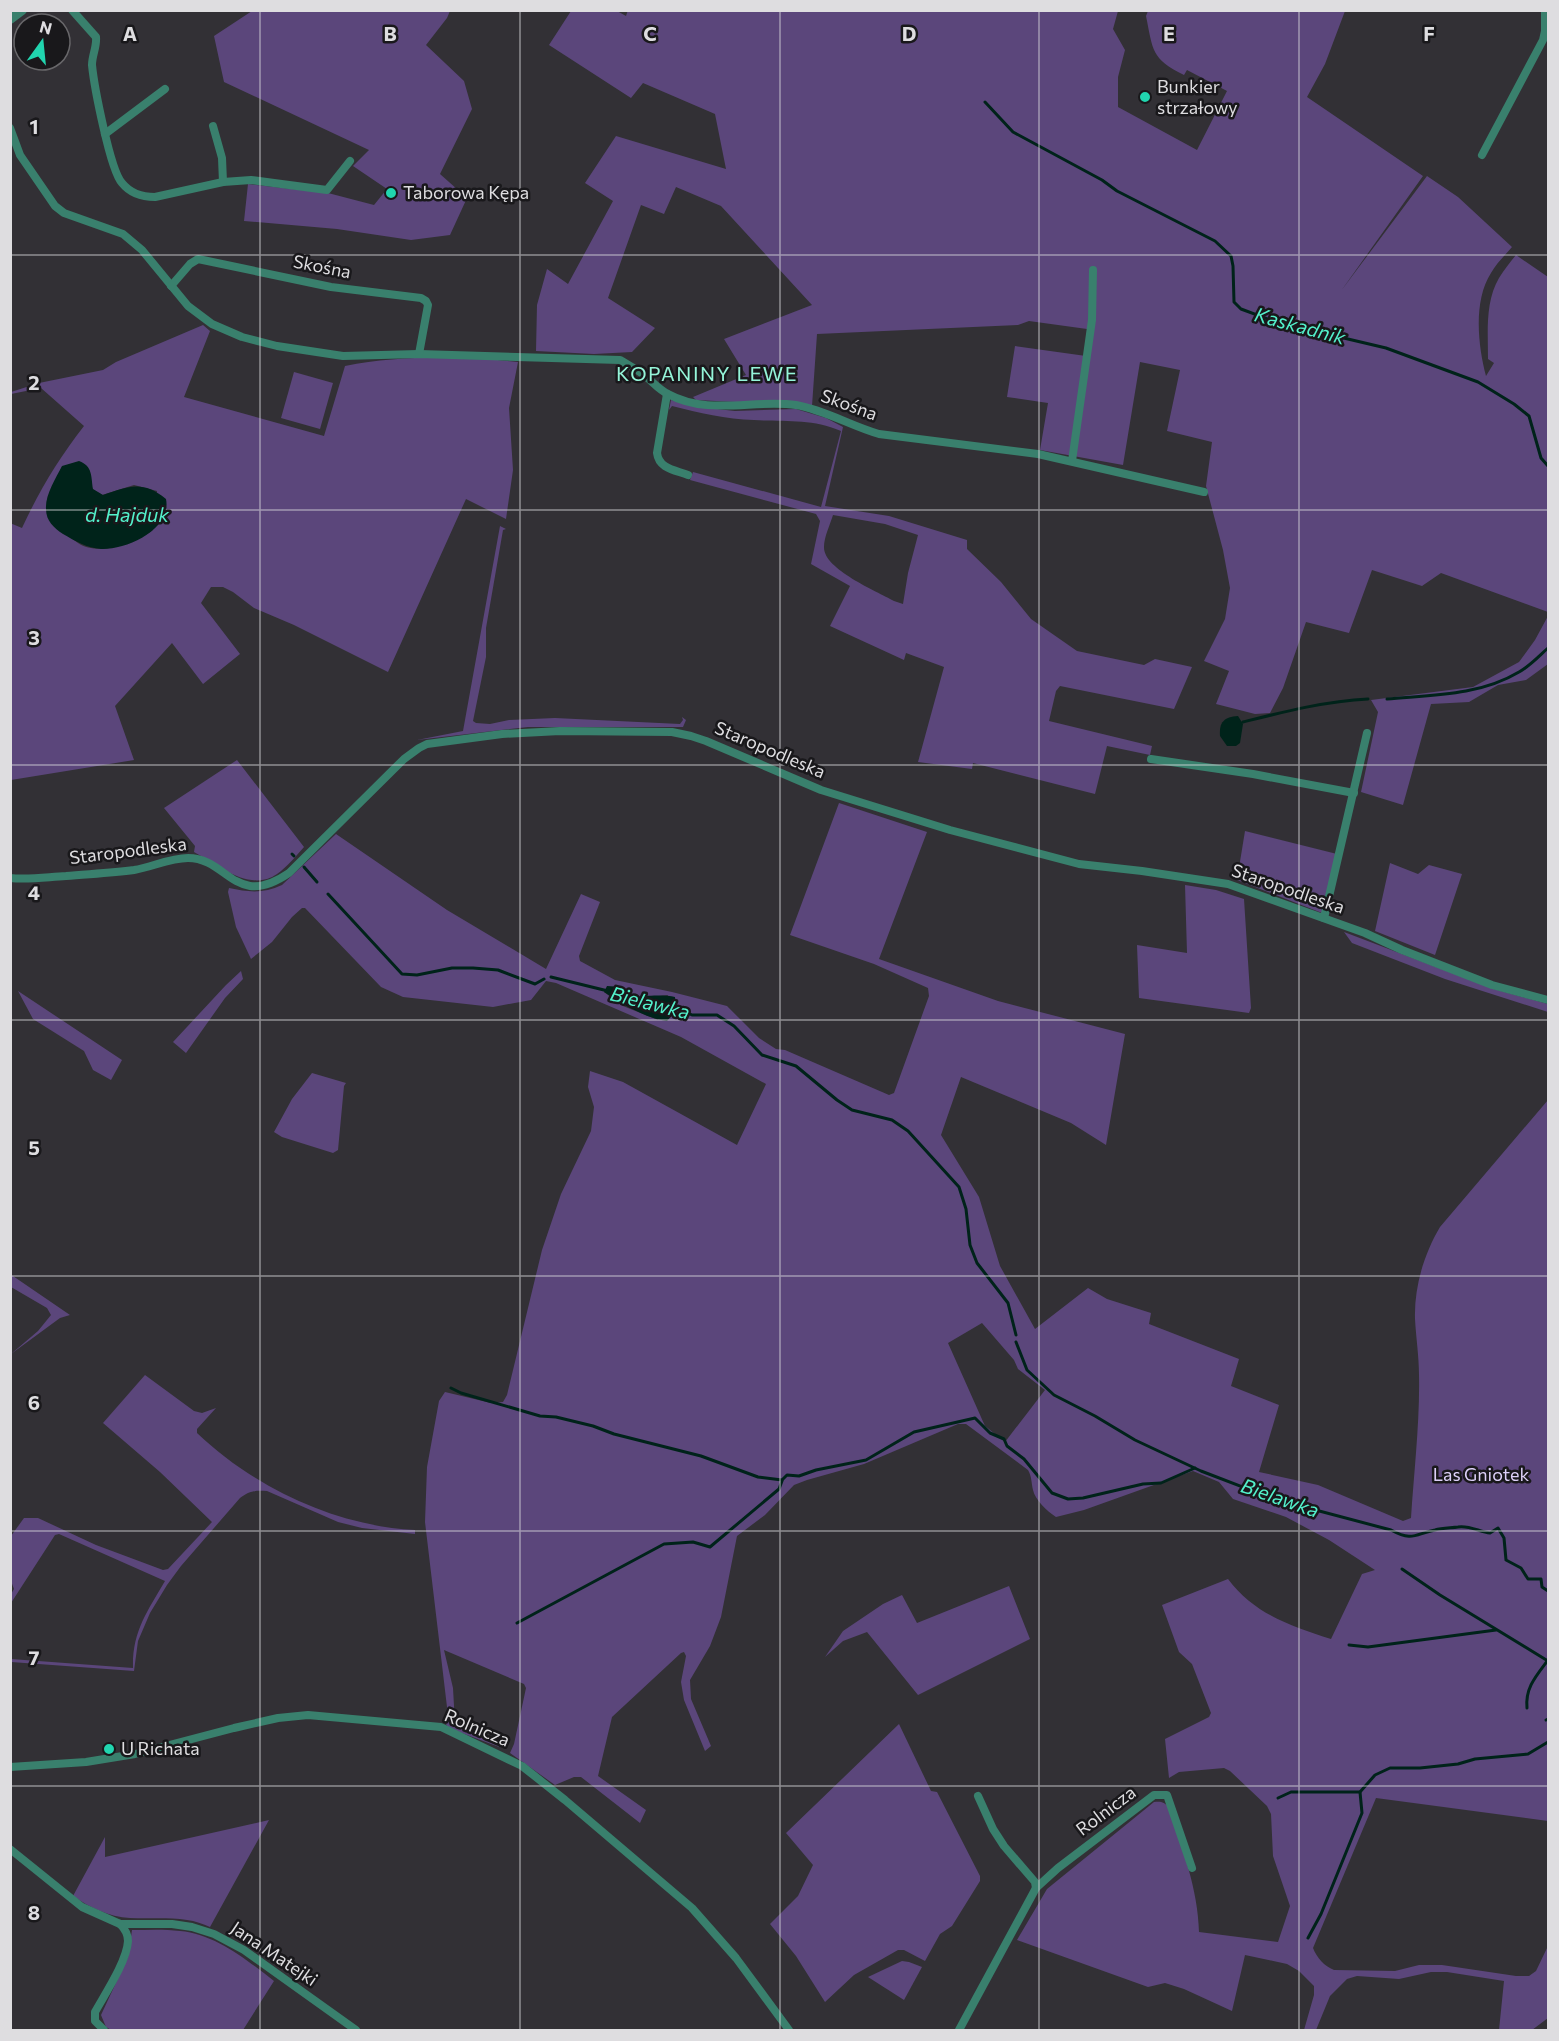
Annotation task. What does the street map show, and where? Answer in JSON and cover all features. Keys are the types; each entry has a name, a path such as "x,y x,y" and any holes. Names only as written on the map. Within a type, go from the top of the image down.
{"street":[{"path":"10,19 22,10"},
{"path":"72,10 96,37 92,66 105,134 120,182 129,190 144,197 155,197 223,182 251,180 327,190 350,161"},
{"path":"1482,155 1543,40 1545,10"},
{"path":"105,134 165,89"},
{"path":"213,126 222,158 223,182"},
{"name":"Skośna","path":"11,134 20,155 55,206 64,213 123,234 142,250 188,306 212,324 242,337 277,346 343,356 419,354 620,360 642,373 667,394 698,403 733,406 796,405 813,409 879,434 1038,454 1204,492"},
{"name":"Skośna","path":"171,286 190,264 198,259 331,287 421,298 428,305 419,354"},
{"path":"1072,461 1092,320 1093,270"},
{"path":"667,394 657,453 658,459 663,466 688,475"},
{"name":"Staropodleska","path":"10,878 31,879 136,870 191,858 203,862 238,883 265,885 275,883 289,873 404,759 427,744 502,734 560,731 672,732 706,741 821,790 950,830 1079,864 1228,884 1324,918 1492,985 1548,1000"},
{"path":"1324,918 1367,733"},
{"path":"1151,759 1253,774 1354,793"},
{"name":"Rolnicza","path":"10,1767 86,1762 135,1754 278,1718 308,1715 441,1727 522,1766 566,1800 692,1908 736,1958 789,2031"},
{"name":"Rolnicza","path":"959,2031 1036,1888 1058,1868 1154,1795 1167,1795 1192,1868"},
{"path":"978,1796 993,1829 1035,1882 1036,1888"},
{"name":"Jana Matejki","path":"10,1849 82,1907 120,1924 182,1925 214,1934 243,1950 356,2031"},
{"path":"104,2031 95,2021 95,2012 126,1953 128,1940 126,1931 120,1924"}],"green space":[{"path":"628,10 1118,11 1113,29 1125,50 1118,77 1118,107 1197,150 1227,91 1187,70 1184,75 1159,58 1150,37 1146,16 1148,11 1345,11 1325,64 1307,97 1423,176 1341,291 1427,176 1458,197 1512,247 1485,284 1479,310 1479,338 1486,376 1494,363 1488,359 1488,317 1491,297 1499,278 1516,255 1548,277 1548,612 1441,573 1422,586 1372,570 1349,633 1306,622 1283,688 1270,713 1255,714 1216,704 1229,671 1204,661 1225,619 1230,588 1223,550 1206,486 1212,442 1167,431 1180,370 1140,362 1123,465 1040,450 1048,403 1007,397 1015,346 1086,356 1087,329 1029,321 1018,325 817,334 812,406 696,400 693,397 746,375 724,339 812,305 721,206 676,187 664,214 641,205 608,298 655,328 632,352 594,354 536,351 537,305 547,269 568,284 613,201 585,183 616,136 726,169 715,114 643,83 631,98 549,45 571,11 617,11 626,16"},
{"path":"252,11 450,11 426,45 464,81 472,109 440,174 467,198 450,235 411,240 337,229 244,221 248,184 328,193 374,205 387,189 353,166 369,150 224,82 214,36"},
{"path":"203,325 210,331 184,397 324,436 345,366 366,362 431,358 518,362 509,408 513,470 506,519 466,499 388,672 294,625 254,608 223,587 211,587 201,603 240,654 203,684 172,643 115,706 134,760 11,780 10,523 22,528 50,475 84,426 41,388 11,394 11,392 39,383 103,370 116,362","holes":["62,467 91,481 92,489 102,495 134,485 157,491 153,530 117,547 96,549 74,540 46,509 48,497"]},
{"path":"294,372 333,383 320,429 281,418"},
{"path":"671,400 735,411 796,409 826,418 843,427 825,506 889,516 967,540 967,549 1001,582 1031,619 1077,651 1144,665 1155,659 1192,667 1174,709 1060,686 1056,691 1049,721 1152,746 1150,755 1107,746 1095,794 973,763 972,769 918,762 944,667 906,653 904,660 830,626 850,586 811,564 820,521 816,514 690,480 693,472 821,507 841,431 809,422 733,418 672,406 669,410","holes":["833,515 885,524 918,535 903,604 841,571 826,555 824,547"]},
{"path":"500,526 506,529 503,530 486,628 486,657 473,721 490,724 509,720 555,718 680,724 682,717 686,720 683,727 528,727 417,740 463,731"},
{"path":"1548,616 1548,664 1526,680 1498,685 1469,702 1431,704 1403,805 1361,792 1378,712 1371,700 1473,687 1519,662 1535,640"},
{"path":"237,760 304,847 281,871 267,879 245,879 234,875 194,852 195,846 164,808"},
{"name":"Las Gniotek","path":"839,803 927,832 879,959 998,1001 1125,1034 1106,1145 1071,1123 961,1077 941,1135 979,1197 1000,1266 1035,1329 1088,1288 1107,1299 1151,1313 1149,1324 1239,1359 1231,1386 1279,1405 1259,1472 1318,1485 1403,1521 1411,1518 1418,1428 1419,1368 1415,1319 1416,1295 1429,1248 1440,1227 1548,1100 1548,1821 1376,1798 1313,1948 1321,1961 1334,1970 1395,1971 1419,1965 1442,1965 1529,1976 1536,1971 1548,1946 1548,2018 1532,2030 1499,2030 1504,1981 1447,1972 1431,1972 1399,1979 1357,1976 1347,1979 1330,1996 1316,2030 1304,2030 1314,1995 1314,1986 1299,1971 1287,1964 1245,1955 1232,2011 1184,1989 1165,1983 1148,1987 1017,1940 1047,1889 1154,1802 1159,1802 1169,1807 1184,1853 1196,1900 1199,1932 1278,1942 1290,1906 1273,1856 1271,1814 1267,1806 1224,1768 1179,1772 1169,1778 1165,1739 1209,1717 1211,1713 1192,1664 1179,1652 1162,1605 1228,1579 1238,1591 1261,1610 1288,1624 1331,1639 1362,1574 1375,1570 1329,1540 1286,1517 1233,1499 1219,1482 1193,1471 1084,1510 1056,1517 1036,1498 1028,1470 966,1424 958,1424 864,1464 794,1485 765,1515 737,1536 721,1617 710,1646 690,1680 691,1699 711,1746 705,1751 684,1700 681,1682 686,1656 684,1652 612,1717 598,1776 646,1810 640,1823 581,1777 574,1777 555,1785 510,1753 526,1688 524,1684 444,1650 453,1688 455,1724 502,1748 448,1728 425,1522 427,1467 439,1401 445,1392 491,1403 503,1402 507,1395 542,1250 561,1194 591,1131 594,1107 588,1087 590,1071 623,1082 737,1145 766,1084 681,1037 556,983 546,981 531,1000 493,1007 403,997 381,987 305,908 292,917 272,942 251,959 236,927 229,888 255,891 268,890 282,885 336,834 447,910 546,969 581,894 600,902 579,956 580,961 615,980 727,1006 759,1038 776,1049 785,1050 889,1095 894,1093 929,996 928,988 874,964 790,935","holes":["615,986 630,991 635,998 668,995 658,1020 623,1006 604,992","982,1323 1014,1360 1018,1369 1045,1390 1005,1442 985,1426 948,1343"]},
{"path":"1245,831 1337,854 1322,913 1237,880"},
{"path":"1390,863 1418,874 1429,865 1462,874 1435,955 1375,931"},
{"path":"1185,885 1216,890 1244,899 1251,1008 1249,1013 1139,998 1137,945 1187,953"},
{"path":"1344,932 1494,989 1548,1004 1548,1012 1445,979 1352,943"},
{"path":"241,971 243,979 225,998 186,1053 173,1042"},
{"path":"18,991 122,1060 111,1080 93,1070 84,1051 33,1019"},
{"path":"312,1073 346,1083 338,1150 333,1153 282,1137 274,1132 292,1099"},
{"path":"10,1274 70,1315 60,1318 11,1354 38,1331 51,1315 47,1308 11,1287"},
{"path":"145,1375 194,1411 202,1413 216,1408 197,1429 197,1433 244,1471 270,1487 326,1512 355,1521 415,1530 415,1534 362,1528 338,1522 267,1491 249,1492 240,1498 167,1585 150,1613 138,1641 134,1671 11,1662 11,1659 133,1668 133,1655 138,1633 165,1581 59,1534 55,1535 11,1603 11,1594 14,1589 11,1581 11,1536 24,1518 38,1518 96,1545 163,1570 168,1569 212,1522 160,1472 103,1423"},
{"path":"1009,1586 1030,1639 918,1695 867,1632 843,1641 825,1657 843,1631 883,1604 902,1595 917,1623"},
{"path":"899,1724 931,1791 937,1792 980,1876 980,1881 952,1926 940,1934 925,1961 904,1950 898,1950 854,1975 825,2002 796,1956 770,1924 798,1896 813,1865 786,1833"},
{"path":"269,1820 210,1927 180,1919 114,1916 93,1908 73,1896 105,1837 105,1857"},
{"path":"132,1930 174,1930 206,1937 230,1949 274,1981 243,2030 111,2030 106,2027 101,2015 128,1957"},
{"path":"902,1961 922,1967 904,2000 868,1977"}],"water":[{"name":"d. Hajduk","path":"79,461 89,469 93,489 103,495 136,486 158,493 166,499 166,510 162,520 146,536 135,542 112,548 101,549 86,546 60,532 47,517 47,498 62,466"},
{"path":"1238,716 1243,724 1240,743 1236,746 1227,746 1220,736 1220,727 1226,719"},
{"path":"607,986 630,992 635,998 675,997 674,1010 667,1021 642,1014 604,992"}],"waterway":[{"name":"Kaskadnik","path":"985,102 1013,132 1102,180 1117,191 1215,241 1231,256 1234,302 1241,309 1276,322 1386,348 1478,382 1529,416 1541,458 1548,466"},
{"path":"1387,699 1454,693 1488,686 1523,670 1548,648"},
{"path":"1243,722 1321,705 1368,699"},
{"name":"Bielawka","path":"304,867 317,882"},
{"name":"Bielawka","path":"328,894 402,974 417,975 452,968 473,968 498,970 535,984 544,979"},
{"name":"Bielawka","path":"551,977 608,991"},
{"name":"Bielawka","path":"672,1005 692,1015 717,1015 734,1026 762,1055 796,1066 852,1110 892,1120 908,1131 959,1187 966,1209 970,1245 977,1263 1008,1303 1016,1335"},
{"name":"Bielawka","path":"1016,1342 1027,1370 1054,1395 1135,1440 1201,1471 1274,1499 1391,1530 1404,1536 1462,1527 1490,1533 1498,1528 1504,1538 1506,1560 1521,1568 1528,1579 1541,1579 1542,1587 1548,1591"},
{"path":"451,1388 540,1416 556,1417 593,1426 614,1434 701,1456 758,1477 782,1480 787,1475 799,1476 816,1470 866,1460 914,1432 975,1418 990,1433 1004,1439 1007,1446 1024,1459 1052,1493 1068,1499 1083,1498 1143,1484 1161,1483 1195,1468"},
{"path":"517,1623 664,1544 693,1542 710,1547 779,1489 782,1481"},
{"path":"1402,1569 1548,1661"},
{"path":"1349,1645 1368,1647 1496,1630"},
{"path":"1527,1708 1530,1688 1548,1660"},
{"path":"1308,1938 1321,1914 1362,1813 1360,1792 1375,1775 1390,1768 1420,1768 1458,1764 1475,1759 1528,1754 1548,1742"},
{"path":"1278,1798 1291,1792 1360,1792"}],"place":[{"name":"Bunkier strzałowy","path":"1145,97"},
{"name":"Taborowa Kępa","path":"391,193"},
{"name":"U Richata","path":"109,1749"}],"district":[{"name":"KOPANINY LEWE","path":"707,374"}]}
